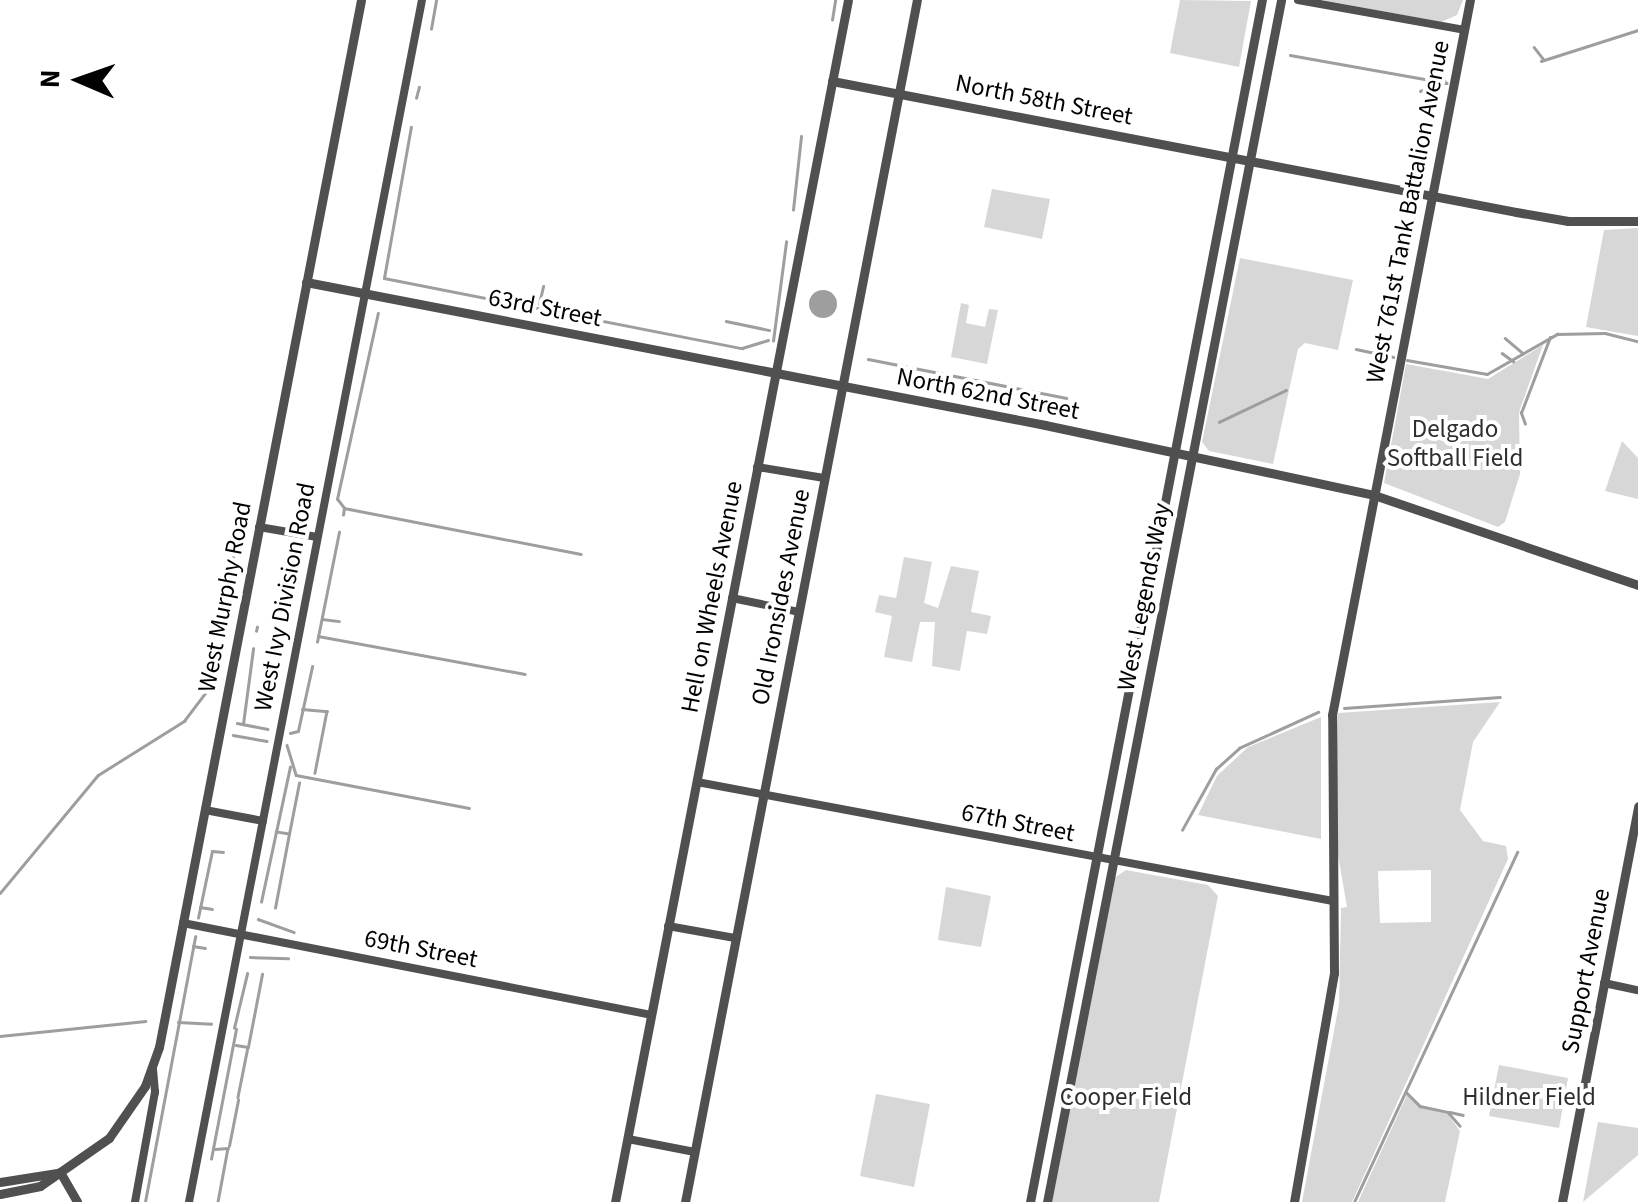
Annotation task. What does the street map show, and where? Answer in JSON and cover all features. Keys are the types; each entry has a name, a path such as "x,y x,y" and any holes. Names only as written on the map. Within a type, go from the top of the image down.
{"street":[{"name":"West Murphy Road","path":"135,1202 154,1092 152,1068 360,0"},
{"name":"West Ivy Division Road","path":"189,1202 422,0"},
{"name":"Hell on Wheels Avenue","path":"616,1202 848,0"},
{"name":"Old Ironsides Avenue","path":"685,1202 918,0"},
{"name":"West Legends Way","path":"1030,1202 1262,0"},
{"name":"West Legends Way","path":"1047,1202 1281,0"},
{"path":"1298,0 1464,30"},
{"name":"West 761st Tank Battalion Avenue","path":"1294,1202 1331,1005 1332,715 1470,0"},
{"name":"North 58th Street","path":"832,81 1568,221 1638,221"},
{"name":"63rd Street","path":"306,282 776,374"},
{"name":"North 62nd Street","path":"776,374 1374,495 1638,585"},
{"path":"758,467 824,478"},
{"path":"259,526 316,537"},
{"path":"732,598 798,612"},
{"name":"67th Street","path":"696,782 1332,902"},
{"name":"Support Avenue","path":"1562,1202 1638,806"},
{"path":"204,810 263,821"},
{"name":"69th Street","path":"183,923 651,1015"},
{"path":"668,926 735,938"},
{"path":"1604,983 1638,990"},
{"path":"0,1194 40,1186 109,1138 152,1068"},
{"path":"628,1138 695,1152"},
{"path":"0,1182 60,1172"},
{"path":"60,1172 77,1202"}],"green space":[{"path":"1180,0 1251,1 1239,67 1170,53"},
{"path":"1322,0 1463,0 1457,15 1441,22"},
{"path":"992,189 1050,199 1042,239 984,227"},
{"path":"1638,228 1638,336 1586,327 1604,230"},
{"path":"1240,258 1353,280 1338,350 1305,343 1298,349 1273,464 1209,451 1202,442"},
{"path":"961,303 969,305 966,323 985,327 989,309 998,310 987,364 951,357"},
{"name":"Delgado Softball Field","path":"1543,345 1519,412 1520,474 1505,522 1498,527 1384,483 1406,364 1488,379"},
{"path":"1622,441 1638,458 1638,499 1605,491"},
{"path":"904,557 932,562 924,603 938,608 951,566 979,571 971,612 991,616 987,634 967,631 960,671 932,666 935,622 920,622 912,662 884,657 892,616 875,612 879,595 896,598"},
{"path":"1500,702 1473,742 1460,810 1483,841 1506,846 1508,859 1352,1202 1302,1202 1339,1004 1341,908 1347,907 1335,838 1338,713","holes":["1431,870 1431,922 1380,923 1378,871"]},
{"path":"1321,717 1321,839 1198,815 1217,776 1248,747"},
{"name":"Cooper Field","path":"1126,870 1208,885 1218,896 1159,1202 1052,1202 1114,878"},
{"path":"946,887 991,896 981,947 938,940"},
{"name":"Hildner Field","path":"1499,1065 1568,1078 1559,1128 1489,1116"},
{"path":"876,1094 930,1104 914,1187 860,1176"},
{"path":"1407,1095 1420,1107 1447,1113 1460,1131 1445,1202 1358,1202"},
{"path":"1598,1122 1638,1128 1638,1155 1583,1202"}],"shaded area":[{"path":"823,290 833,294 837,304 833,314 823,318 813,314 809,304 813,294"}],"waterway":[{"path":"431,29 436,0"},
{"path":"832,20 835,0"},
{"path":"1541,61 1638,30"},
{"path":"1534,47 1544,60"},
{"path":"1290,55 1447,83"},
{"path":"1420,91 1445,83 1439,66"},
{"path":"416,98 419,87"},
{"path":"384,278 411,127"},
{"path":"793,210 801,136"},
{"path":"773,341 786,242"},
{"path":"384,278 742,348 768,340"},
{"path":"539,304 543,286"},
{"path":"344,508 337,499 378,313"},
{"path":"726,321 769,330"},
{"path":"1407,360 1487,374 1557,334 1605,333 1638,341"},
{"path":"1525,424 1521,413 1550,337"},
{"path":"1505,338 1523,353"},
{"path":"1356,349 1393,357"},
{"path":"1502,353 1513,361"},
{"path":"868,359 1066,398"},
{"path":"1219,422 1286,390"},
{"path":"343,515 344,508 581,554"},
{"path":"317,642 339,532"},
{"path":"220,628 233,557"},
{"path":"322,619 339,621"},
{"path":"256,631 257,627"},
{"path":"318,636 525,674"},
{"path":"0,893 98,775 184,721 205,693 216,647"},
{"path":"243,724 253,649"},
{"path":"290,733 298,731 312,667"},
{"path":"1344,708 1500,697"},
{"path":"302,709 327,711 315,773"},
{"path":"1182,830 1216,769 1239,748 1318,712"},
{"path":"237,723 267,729"},
{"path":"233,735 266,741"},
{"path":"287,745 296,775 469,808"},
{"path":"261,902 290,767"},
{"path":"289,834 299,783"},
{"path":"275,908 289,834 276,832"},
{"path":"198,918 212,851 223,852"},
{"path":"1354,1202 1517,852"},
{"path":"200,907 212,909"},
{"path":"258,919 294,932"},
{"path":"145,1202 195,937"},
{"path":"193,946 205,948"},
{"path":"250,957 288,958"},
{"path":"234,1028 247,974"},
{"path":"248,1047 262,974"},
{"path":"0,1036 145,1021"},
{"path":"178,1022 211,1024"},
{"path":"211,1159 236,1029"},
{"path":"236,1045 248,1047 238,1097"},
{"path":"1406,1092 1420,1106 1448,1112 1460,1126"},
{"path":"229,1146 238,1100"},
{"path":"1450,1112 1463,1115"},
{"path":"215,1149 228,1148 218,1202"}]}
